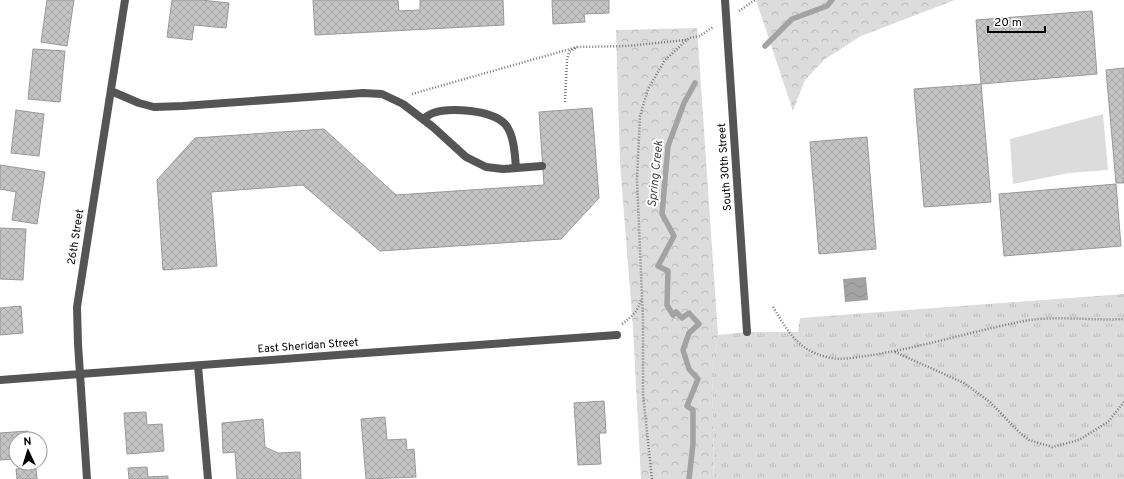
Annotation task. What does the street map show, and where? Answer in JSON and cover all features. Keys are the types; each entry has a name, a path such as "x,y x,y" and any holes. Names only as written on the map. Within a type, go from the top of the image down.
{"street":[{"name":"26th Street","path":"87,479 77,307 125,0"},
{"name":"South 30th Street","path":"725,0 747,332"},
{"path":"111,91 139,103 154,106 182,106 363,93 382,94 403,104 433,126 466,158 486,167 503,169 542,166"},
{"path":"422,119 434,113 456,110 478,112 492,116 505,124 512,137 516,168"},
{"name":"East Sheridan Street","path":"0,380 617,335"},
{"path":"198,366 208,479"}],"path":[{"path":"409,95 577,47 627,46 686,40 700,36 726,19"},
{"path":"652,479 643,394 642,296 637,179 640,116 648,89 664,60 689,38"},
{"path":"565,102 567,60 569,52 577,47"},
{"path":"617,335 616,332 619,326 632,316 639,308 642,296"},
{"path":"773,307 793,339 808,350 827,358 850,358 895,351 1024,321 1049,318 1124,319"},
{"path":"895,351 964,383 990,402 1020,433 1029,440 1052,447 1080,440 1085,437 1108,422 1124,402"}],"green space":[{"path":"756,0 955,0 861,36 825,59 805,80 793,111"},
{"path":"697,28 718,335 712,371 714,479 641,479 633,328 620,163 616,30"},
{"path":"1103,114 1108,170 1069,173 1013,184 1010,139"},
{"path":"1124,294 1124,479 714,479 712,371 718,335 747,332 798,332 800,318"}],"water":[{"path":"866,277 868,300 845,302 843,279"}],"building":[{"path":"47,0 74,0 67,46 41,42"},
{"path":"172,0 201,0 229,3 226,28 194,25 192,40 167,37"},
{"path":"313,0 398,0 399,11 420,10 420,0 503,0 504,25 315,35"},
{"path":"552,0 609,0 609,13 584,14 585,22 553,24"},
{"path":"1092,11 1097,74 981,84 976,20"},
{"path":"33,49 65,51 60,102 28,99"},
{"path":"1124,68 1124,183 1116,183 1106,70"},
{"path":"981,84 991,202 924,207 914,89"},
{"path":"592,108 599,198 561,239 380,251 303,185 211,192 217,266 163,270 157,180 195,138 324,129 396,195 544,185 539,112"},
{"path":"16,110 44,114 39,156 11,153"},
{"path":"867,137 876,249 819,254 810,142"},
{"path":"0,165 45,172 37,224 12,220 16,192 0,189"},
{"path":"1116,184 1121,246 1004,256 999,194"},
{"path":"0,228 26,229 23,280 0,279"},
{"path":"21,306 23,333 0,335 0,308"},
{"path":"604,401 606,433 599,433 601,464 578,465 574,403"},
{"path":"146,412 147,425 162,424 164,451 127,454 124,413"},
{"path":"385,417 387,440 406,439 407,450 414,449 416,477 366,479 361,419"},
{"path":"263,419 265,447 278,453 300,452 301,479 237,479 235,452 223,453 222,423"},
{"path":"8,432 8,460 0,460 0,433"},
{"path":"147,467 148,477 168,476 168,479 129,479 128,468"},
{"path":"16,471 36,471 37,479 17,479"}],"waterway":[{"name":"Spring Creek","path":"765,46 792,19 827,6 832,0"},
{"name":"Spring Creek","path":"689,479 693,444 693,410 687,406 698,379 689,369 683,350 689,333 699,324 689,313 682,318 676,312 673,315 667,305 668,271 658,266 674,236 662,214 668,146 684,103 695,83"}]}
